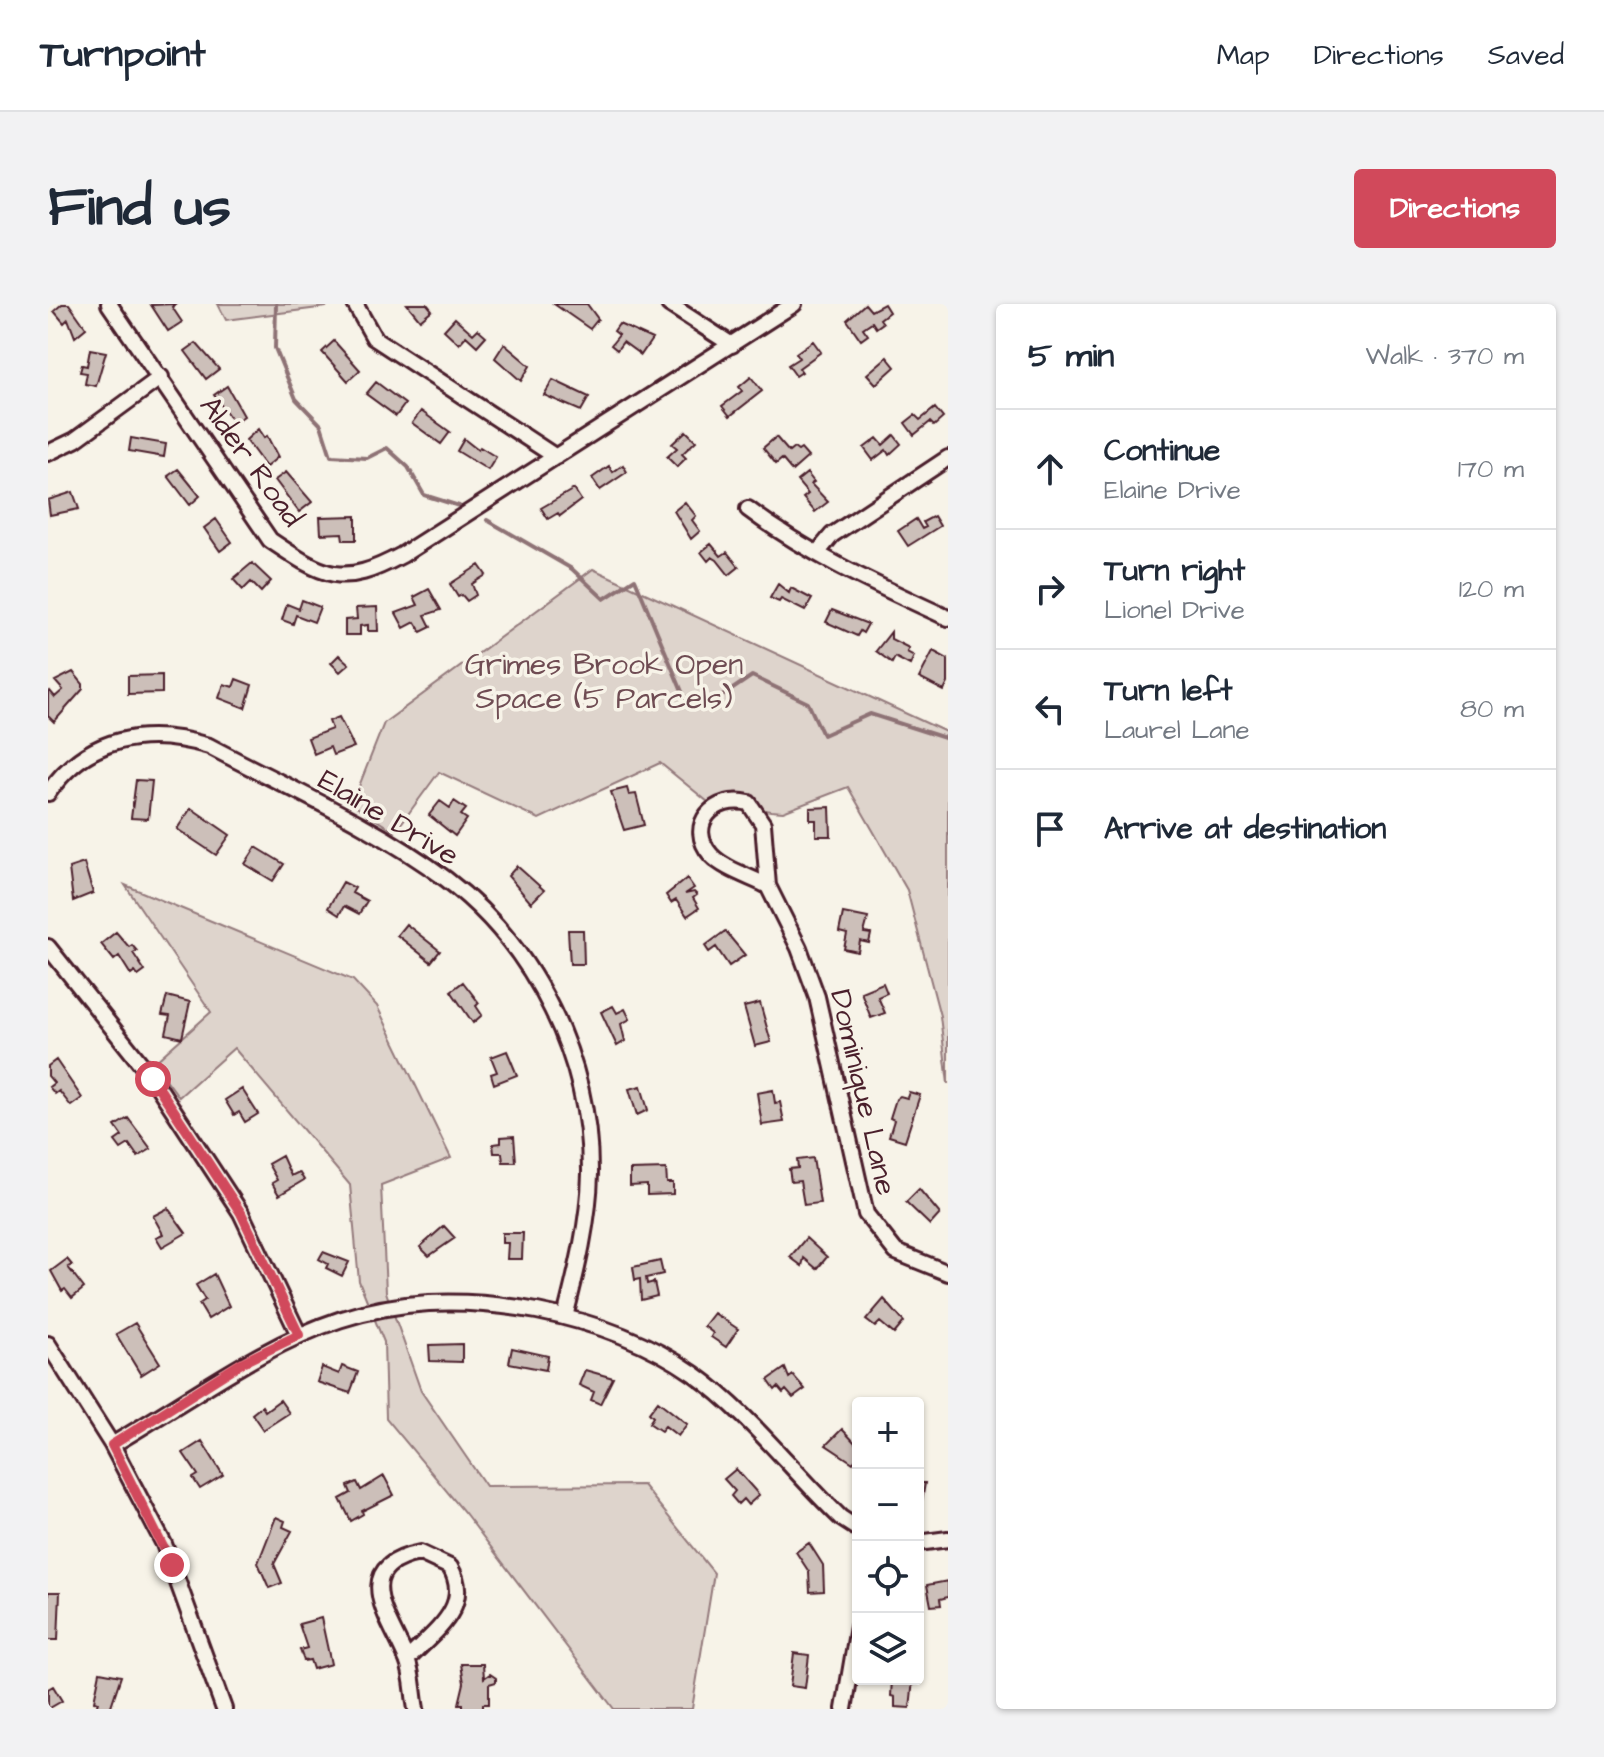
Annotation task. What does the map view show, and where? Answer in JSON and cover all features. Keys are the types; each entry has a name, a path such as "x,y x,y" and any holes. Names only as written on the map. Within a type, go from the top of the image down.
{"street":[{"name":"Alder Road","path":"109,304 270,540 301,561 336,575 369,573 794,304"},
{"path":"355,304 374,338 556,457"},
{"path":"669,304 732,345"},
{"path":"48,453 75,440 161,377"},
{"path":"818,552 832,535 948,458"},
{"path":"748,509 777,530 847,571 948,618"},
{"name":"Elaine Drive","path":"48,793 82,758 113,742 141,735 179,737 209,746 402,849 477,905 508,940 542,990 565,1041 584,1103 590,1177 579,1263 565,1317"},
{"name":"Dominique Lane","path":"768,886 714,858 705,847 703,823 709,811 723,801 735,799 749,803 758,812 763,824 768,886 799,948 817,997 866,1214 896,1252 948,1273"},
{"path":"48,947 153,1079 241,1213 299,1335"},
{"path":"112,1445 243,1362 299,1335 358,1312 454,1300 565,1317 639,1341 695,1374 740,1414 841,1518 852,1525"},
{"path":"48,1344 112,1445 164,1544 224,1709"},
{"path":"924,1542 948,1539"},
{"path":"407,1660 456,1607 459,1588 450,1567 420,1553 396,1560 382,1574 379,1599 387,1624 407,1660 416,1709"},
{"path":"844,1709 852,1662"}],"green space":[{"path":"218,304 328,304 326,307 226,320"},
{"name":"Grimes Brook Open Space (5 Parcels)","path":"593,569 948,733 948,1084 940,1016 907,890 848,787 783,812 771,811 708,802 660,763 539,819 439,772 395,832 352,804 384,723"},
{"path":"125,885 353,980 377,1006 451,1158 381,1185 386,1292 421,1391 486,1486 643,1485 714,1573 692,1709 614,1709 465,1513 386,1418 384,1342 359,1281 350,1185 234,1048 179,1097 154,1063 211,1012"}],"building":[{"path":"62,304 69,304 86,328 75,337 68,319 64,323 54,311"},
{"path":"175,304 172,307 182,322 168,331 151,305"},
{"path":"407,304 427,304 432,310 420,320"},
{"path":"554,304 587,304 598,319 590,329"},
{"path":"865,304 871,311 884,304 889,312 880,319 883,323 876,328 872,322 863,328 868,335 861,340 847,320"},
{"path":"455,318 473,334 478,329 486,336 477,346 466,336 459,344 444,330"},
{"path":"619,324 652,339 641,355 623,342 617,350 611,345 619,335 614,331"},
{"path":"334,341 360,370 348,381 322,352"},
{"path":"813,341 821,352 799,368 802,372 796,376 788,365 799,358 796,353"},
{"path":"196,343 219,369 206,379 185,351"},
{"path":"504,344 530,366 521,381 495,358"},
{"path":"90,349 106,352 96,386 85,384 87,373 80,372 82,365 87,366"},
{"path":"887,357 895,367 876,384 867,374"},
{"path":"751,377 762,391 730,416 722,406 742,391 739,387"},
{"path":"553,380 589,397 581,411 544,395"},
{"path":"376,382 405,404 396,416 366,394"},
{"path":"227,386 244,416 234,423 214,395"},
{"path":"935,408 943,418 934,426 930,422 914,435 905,423 915,415 920,420"},
{"path":"421,411 450,432 441,444 412,423"},
{"path":"258,429 264,438 267,436 278,457 266,467 246,440"},
{"path":"686,431 696,441 682,454 686,458 677,467 667,457 677,448 672,444"},
{"path":"894,435 901,444 889,455 886,450 873,460 864,448 877,438 883,445"},
{"path":"776,437 789,452 794,448 798,451 801,449 808,457 792,471 782,459 776,464 763,448"},
{"path":"131,438 166,444 164,457 129,451"},
{"path":"464,439 478,450 480,447 496,457 488,470 457,451"},
{"path":"623,465 627,472 600,490 592,478 609,466 613,472"},
{"path":"178,469 200,496 190,505 168,476"},
{"path":"286,472 312,502 299,512 275,480"},
{"path":"807,473 814,482 811,484 828,502 815,512 803,498 808,494 797,481"},
{"path":"574,489 581,500 560,516 558,513 548,519 541,508"},
{"path":"73,492 79,509 50,515 48,500"},
{"path":"685,502 696,516 692,520 700,531 691,539 674,511"},
{"path":"356,516 356,540 343,540 342,533 321,534 320,517"},
{"path":"934,516 940,526 908,546 898,531 916,519 922,529 926,527 923,522"},
{"path":"216,519 232,542 220,551 204,528"},
{"path":"711,544 721,556 727,552 739,567 729,575 717,560 712,557 708,561 701,552"},
{"path":"252,563 271,581 261,592 251,582 243,590 233,579"},
{"path":"479,565 486,575 472,584 476,595 467,601 462,595 458,597 450,584"},
{"path":"778,584 789,593 791,588 812,599 805,611 781,599 779,602 770,598"},
{"path":"429,589 441,610 425,615 431,627 421,632 415,622 404,628 396,613 418,605 414,597"},
{"path":"302,600 320,607 314,622 296,615 293,624 282,620 287,604 299,609"},
{"path":"377,607 378,631 368,631 368,625 360,626 360,635 345,635 345,620 357,619 356,608"},
{"path":"832,610 868,624 857,636 826,622"},
{"path":"891,632 891,639 909,648 907,652 914,656 910,665 895,657 892,663 876,651"},
{"path":"933,651 948,659 948,683 944,691 919,678"},
{"path":"339,655 349,664 340,672 331,663"},
{"path":"73,672 83,684 83,689 54,722 48,716 48,693 50,691 55,697 63,690 55,681"},
{"path":"162,675 162,693 128,694 128,676"},
{"path":"236,679 252,685 245,708 219,698 224,684 233,687"},
{"path":"339,717 354,747 333,755 330,747 314,754 308,738 332,729 329,721"},
{"path":"136,780 152,781 148,819 131,818"},
{"path":"627,788 629,795 636,794 644,825 624,830 611,792"},
{"path":"440,801 450,808 454,801 466,809 461,815 467,819 455,836 429,815"},
{"path":"830,807 831,836 816,836 816,820 810,820 810,808"},
{"path":"191,808 230,835 216,855 177,829"},
{"path":"256,847 284,864 273,881 245,864"},
{"path":"84,863 93,893 73,901 69,868"},
{"path":"517,866 544,890 531,903 508,876"},
{"path":"687,878 694,888 685,894 694,892 697,895 693,898 699,908 687,916 676,900 671,903 666,895"},
{"path":"343,882 355,888 352,893 367,901 359,914 344,906 339,915 328,908"},
{"path":"843,913 868,918 864,933 871,934 869,943 860,941 858,952 844,949 847,934 839,932"},
{"path":"406,924 440,951 431,962 397,935"},
{"path":"568,930 583,930 584,964 570,964"},
{"path":"725,931 745,955 729,966 716,947 709,952 705,946"},
{"path":"116,932 129,947 132,945 137,951 133,953 145,971 138,976 135,972 131,975 119,956 114,960 101,944"},
{"path":"463,982 479,1003 476,1006 482,1015 473,1023 451,991"},
{"path":"883,983 887,993 878,997 885,1013 871,1018 861,992"},
{"path":"167,996 190,1002 182,1038 166,1034 170,1016 162,1015"},
{"path":"760,1003 771,1042 755,1046 744,1007"},
{"path":"613,1006 617,1013 625,1009 630,1019 621,1024 625,1041 617,1046 601,1012"},
{"path":"507,1051 517,1075 494,1084 491,1074 497,1072 491,1057"},
{"path":"56,1060 82,1098 71,1106 59,1091 55,1094 49,1087 54,1083 48,1076 48,1066"},
{"path":"641,1086 648,1110 637,1115 629,1089"},
{"path":"242,1089 258,1114 245,1122 239,1112 234,1115 225,1100"},
{"path":"773,1090 775,1103 780,1102 784,1122 762,1125 757,1093"},
{"path":"909,1092 920,1095 905,1141 889,1136 894,1120 890,1118 896,1099 900,1096 907,1098"},
{"path":"128,1118 151,1149 138,1157 129,1144 121,1149 115,1141 122,1136 115,1126"},
{"path":"514,1136 516,1162 503,1162 502,1153 494,1153 493,1144 501,1143 501,1137"},
{"path":"282,1156 291,1176 299,1172 304,1180 279,1195 272,1183 277,1180 268,1164"},
{"path":"813,1158 820,1203 804,1205 800,1181 791,1182 789,1169 798,1168 797,1160"},
{"path":"666,1169 667,1183 673,1183 673,1194 647,1195 647,1185 630,1186 630,1170"},
{"path":"919,1189 940,1214 930,1225 906,1202"},
{"path":"168,1208 186,1233 162,1247 156,1237 163,1234 153,1216"},
{"path":"444,1226 455,1238 429,1256 420,1247"},
{"path":"502,1233 523,1233 522,1259 507,1259 508,1243 502,1243"},
{"path":"806,1238 827,1257 817,1269 804,1258 802,1266 790,1257"},
{"path":"323,1252 349,1262 342,1276 326,1268 328,1264 319,1259"},
{"path":"67,1259 72,1265 68,1267 84,1288 72,1298 65,1289 62,1291 51,1271"},
{"path":"660,1261 663,1274 646,1278 647,1284 654,1282 657,1296 641,1300 640,1279 635,1280 633,1267"},
{"path":"214,1274 229,1306 208,1319 199,1304 205,1300 196,1285"},
{"path":"884,1299 904,1322 894,1334 880,1322 875,1327 866,1320"},
{"path":"714,1313 738,1329 726,1347 711,1337 713,1333 704,1326"},
{"path":"135,1323 160,1363 141,1375 116,1334"},
{"path":"462,1344 462,1362 430,1361 429,1345"},
{"path":"512,1348 548,1356 546,1370 509,1363"},
{"path":"342,1366 358,1372 350,1393 317,1382 322,1367 339,1374"},
{"path":"785,1368 789,1378 793,1375 805,1389 793,1398 786,1390 783,1393 778,1387 775,1390 768,1380"},
{"path":"585,1370 613,1378 600,1404 591,1400 594,1392 579,1385"},
{"path":"280,1400 289,1413 263,1430 252,1414 262,1406 265,1411"},
{"path":"658,1401 687,1424 678,1436 665,1426 661,1431 649,1423 653,1417 649,1413"},
{"path":"842,1429 852,1440 852,1462 826,1445"},
{"path":"202,1441 223,1475 200,1489 193,1478 198,1475 183,1453"},
{"path":"736,1469 759,1495 748,1505 743,1499 738,1504 731,1496 735,1491 724,1479"},
{"path":"384,1476 394,1495 362,1511 363,1514 351,1521 340,1499 351,1493 348,1486 357,1482 361,1490"},
{"path":"276,1517 285,1521 283,1527 292,1531 274,1564 282,1583 269,1588 258,1563"},
{"path":"809,1543 823,1565 824,1591 810,1592 809,1572 796,1552"},
{"path":"948,1581 948,1597 940,1599 941,1605 931,1606 927,1585"},
{"path":"48,1592 60,1592 58,1640 48,1640"},
{"path":"321,1618 331,1664 313,1669 310,1660 304,1661 300,1650 307,1648 299,1624"},
{"path":"794,1653 809,1655 805,1688 790,1686"},
{"path":"461,1664 483,1664 484,1678 490,1674 496,1678 496,1682 489,1684 489,1704 483,1704 483,1709 463,1709 463,1704 459,1704 464,1683"},
{"path":"100,1672 121,1676 110,1709 96,1709 98,1702 94,1701"},
{"path":"892,1685 912,1685 910,1708 895,1707 895,1697 891,1696"},
{"path":"53,1686 62,1701 48,1709 48,1689"}],"waterway":[{"path":"276,304 275,348 296,399 321,425 331,456 367,458 387,448 408,467 424,495 459,506"},
{"path":"487,520 572,569 604,599 635,579 688,706 709,705 752,676 808,703 823,735 870,714 948,739"}],"route":[{"path":"153,1079 241,1213 299,1335 243,1362 112,1445 172,1565"}]}
